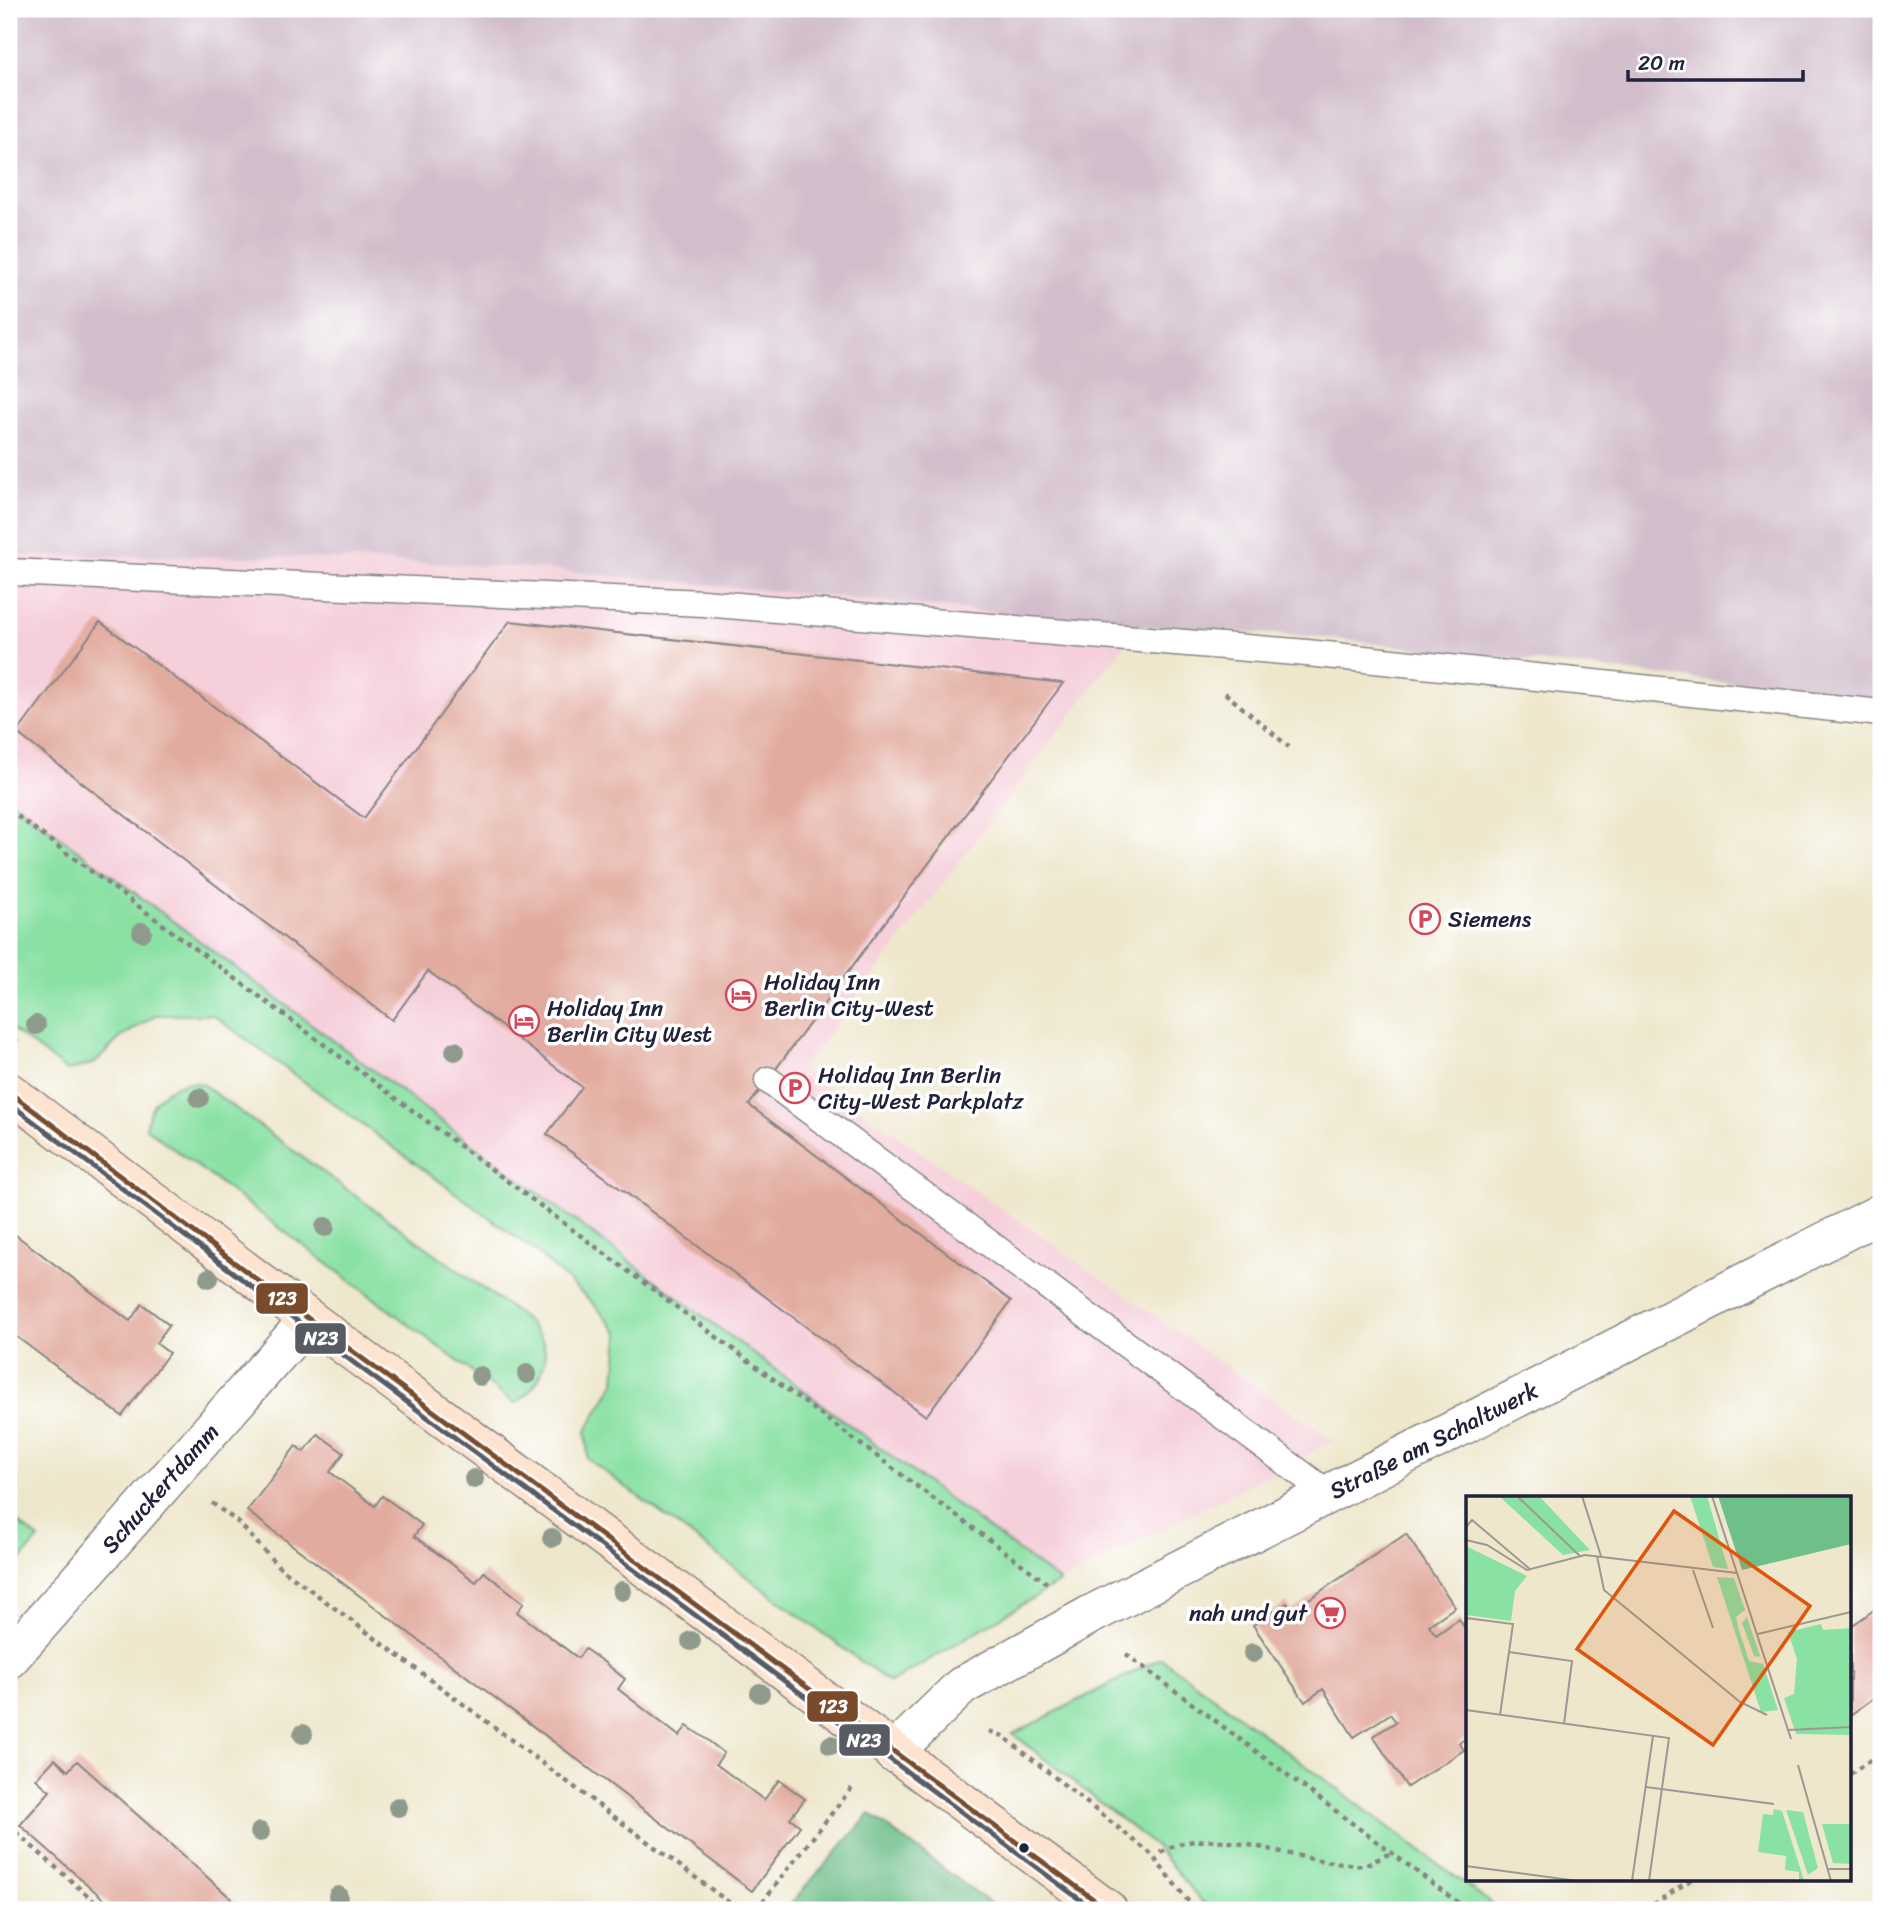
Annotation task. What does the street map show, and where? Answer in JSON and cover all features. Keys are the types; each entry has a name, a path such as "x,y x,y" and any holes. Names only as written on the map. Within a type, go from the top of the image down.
{"main road":[{"path":"9,1092 309,1319 1108,1910"}],"street":[{"name":"Straße am Schaltwerk","path":"893,1753 962,1686 1090,1615 1326,1492 1881,1213"},
{"name":"Schuckertdamm","path":"9,1659 309,1319"}],"lane":[{"path":"9,572 703,603 1307,653 1881,713"},
{"path":"768,1080 1326,1492"}],"path":[{"path":"1218,687 1289,747"},
{"path":"9,810 1090,1615 1130,1658 1468,1910"},
{"path":"206,1498 239,1523 277,1565 739,1910"},
{"path":"984,1730 1003,1736 1150,1853 1195,1910"},
{"path":"1852,1773 1881,1753"},
{"path":"756,1910 854,1785"},
{"path":"9,1826 104,1910"},
{"path":"1161,1853 1175,1843 1192,1839 1257,1847 1320,1862 1363,1865 1389,1853"},
{"path":"1645,1910 1689,1881"}],"shaded area":[{"path":"9,9 1881,9 1881,700 1308,636 1139,626 531,568 287,557 9,555"},
{"path":"9,555 287,557 531,568 1139,626 802,1069 1334,1441 1060,1582 9,799"}],"green space":[{"path":"9,799 1060,1582 890,1683 588,1459 586,1431 615,1382 619,1334 595,1305 536,1252 213,1015 156,1015 120,1038 95,1063 67,1071 9,1027"},
{"path":"188,1082 202,1084 525,1319 541,1339 545,1355 542,1372 528,1393 515,1404 146,1128 154,1103 171,1088"},
{"path":"9,1516 39,1539 9,1573"},
{"path":"1161,1658 1500,1910 1209,1910 1154,1845 1013,1734"},
{"path":"870,1814 999,1910 785,1910"}],"building":[{"name":"Holiday Inn Berlin City-West","path":"510,621 1063,683 749,1105 1011,1301 926,1416 547,1134 582,1087 428,971 392,1020 17,733 100,622 364,818"},
{"path":"9,1230 130,1321 142,1304 169,1325 156,1343 169,1353 122,1416 9,1331"},
{"path":"318,1434 344,1453 330,1472 375,1506 382,1496 422,1525 414,1536 476,1582 484,1572 524,1603 517,1612 578,1658 585,1649 605,1663 625,1679 618,1689 679,1736 687,1726 706,1739 724,1753 716,1764 764,1800 779,1780 805,1799 790,1818 800,1826 752,1891 247,1511 296,1446 304,1452"},
{"path":"1406,1534 1455,1607 1429,1625 1436,1635 1459,1619 1466,1630 1466,1738 1459,1743 1464,1750 1407,1787 1373,1736 1396,1722 1390,1714 1354,1737 1323,1689 1305,1702 1253,1625 1287,1603 1291,1611"},
{"path":"1881,1605 1881,1706 1874,1698 1852,1714 1852,1626"},
{"path":"55,1759 68,1771 77,1761 244,1910 116,1910 20,1825 50,1791 36,1779"}],"transit line":[{"name":"123","path":"9,1092 309,1319 1108,1910"},
{"name":"N23","path":"9,1103 304,1326 1094,1910"}],"place":[{"name":"Siemens","path":"1425,919"},
{"name":"Holiday Inn Berlin City-West","path":"741,995"},
{"name":"Holiday Inn Berlin City West","path":"524,1021"},
{"name":"Holiday Inn Berlin City-West Parkplatz","path":"795,1088"},
{"name":"nah und gut","path":"1330,1613"}]}
